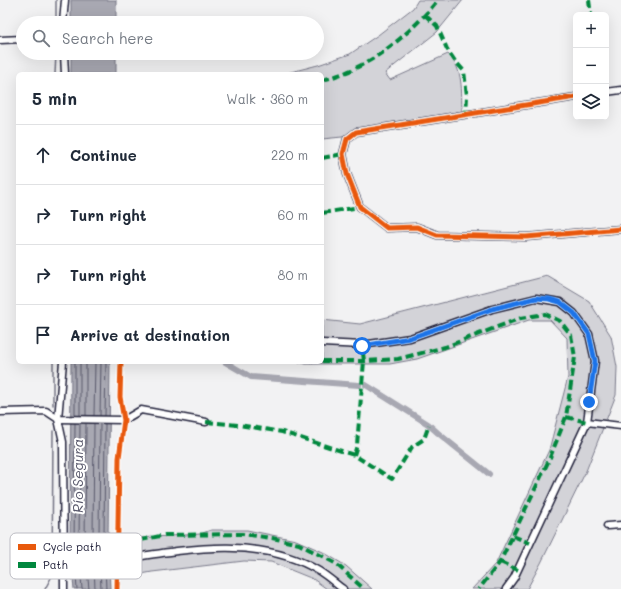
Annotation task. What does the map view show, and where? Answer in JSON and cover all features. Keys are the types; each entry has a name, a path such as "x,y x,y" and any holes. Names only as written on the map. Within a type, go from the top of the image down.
{"street":[{"path":"64,16 65,0"},
{"path":"0,40 16,39"},
{"path":"64,60 65,72"},
{"path":"609,92 621,90"},
{"path":"573,97 356,132 347,139 343,154 347,174 360,207 387,228 417,227 438,235 526,237 621,229"},
{"path":"324,343 362,346 410,338 492,309 536,298 560,302 574,313 589,334 595,361 587,422 516,574 506,589"},
{"path":"63,533 62,442 58,419 64,364"},
{"path":"0,412 46,411 58,419 124,420 141,410 206,422"},
{"path":"587,422 621,426"},
{"path":"607,526 621,525"},
{"path":"142,556 183,550 249,548 270,551 319,570 343,589"},
{"path":"64,579 64,589"}],"shaded area":[{"path":"418,0 463,0 437,32 385,73 390,80 448,54 457,67 461,81 462,111 342,137 324,139 324,72 291,72 318,65 350,54 413,8"},
{"path":"547,276 589,301 611,336 617,367 616,395 586,471 527,589 472,589 496,563 549,450 568,377 567,338 550,320 529,320 417,359 390,364 324,364 324,320 360,324"},
{"path":"211,530 247,530 296,540 323,552 346,566 372,589 327,589 313,579 271,562 244,561 142,574 142,538 200,534"}],"water":[{"path":"71,0 116,0 116,16 71,16"},
{"path":"71,60 116,60 116,72 71,72"},
{"name":"Río Segura","path":"71,364 110,364 108,533 70,533"},
{"path":"73,579 110,579 110,589 74,589"}],"waterway":[{"path":"56,0 56,16"},
{"path":"55,72 56,60"},
{"path":"53,364 53,405"},
{"path":"228,364 251,377 359,385"},
{"path":"366,385 428,424 489,474"},
{"path":"52,533 53,431"},
{"path":"45,589 50,579"}],"marked path":[{"path":"324,79 356,68 386,49 414,26 438,0"},
{"path":"589,0 591,12"},
{"path":"425,15 437,26 447,49 464,71 467,96 466,115"},
{"path":"324,158 343,154"},
{"path":"324,213 360,207"},
{"path":"324,361 398,359 445,347 521,318 545,314 560,321 571,335 575,357 566,417 549,460 500,562 479,589"},
{"path":"354,455 357,445 364,361 362,345"},
{"path":"566,417 587,422"},
{"path":"206,422 239,425 282,432 354,455 392,479 412,447 424,439 429,425"},
{"path":"142,540 165,535 242,534 272,538 299,544 335,563 364,589"},
{"path":"513,536 530,543"},
{"path":"500,562 518,570"}],"cycle path":[{"path":"573,97 356,132 347,139 343,154 347,174 360,207 387,228 417,227 437,235 526,237 621,229"},
{"path":"118,533 119,458 124,420 120,397 121,364"},
{"path":"117,579 117,589"}],"route":[{"path":"362,346 410,338 492,309 536,298 549,299 560,302 574,313 589,334 595,361 589,402"}]}
